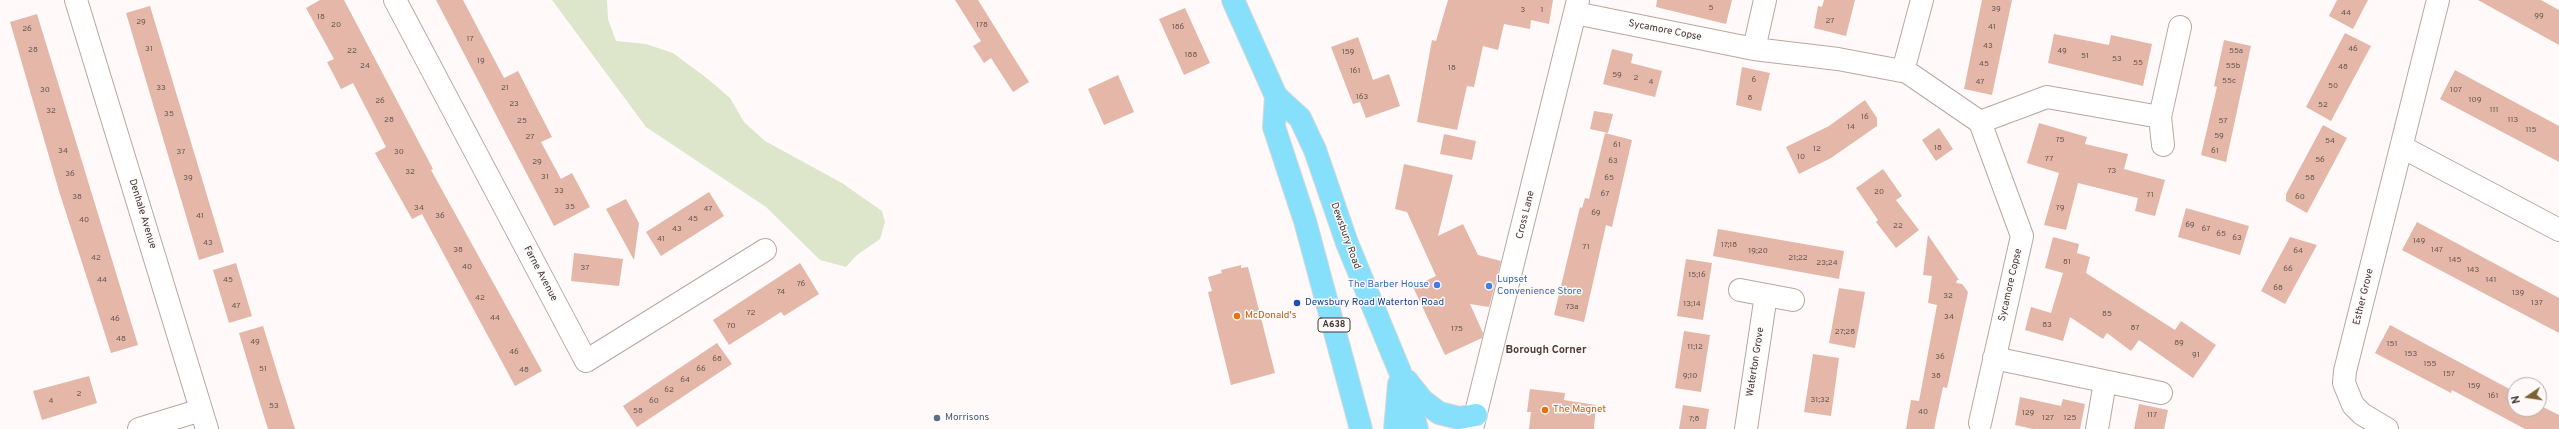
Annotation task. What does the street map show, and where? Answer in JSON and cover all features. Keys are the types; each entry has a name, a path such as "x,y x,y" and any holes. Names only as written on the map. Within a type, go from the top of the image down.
{"highway":[{"name":"Dewsbury Road","path":"1233,0 1276,96 1300,118 1312,144 1347,243 1400,372 1417,429"},
{"name":"Dewsbury Road","path":"1276,96 1274,127 1305,221 1361,429"},
{"path":"1400,372 1422,400 1439,413 1474,422"},
{"path":"1395,429 1400,372"}],"street":[{"name":"Denhale Avenue","path":"76,0 204,419"},
{"name":"Farne Avenue","path":"395,0 586,361 766,250"},
{"path":"1754,49 1765,0"},
{"path":"1903,71 1922,0"},
{"name":"Esther Grove","path":"2387,429 2362,414 2353,406 2344,383 2350,349 2438,0"},
{"name":"Sycamore Copse","path":"1577,7 1754,49 1838,59 1903,71 1980,122 2022,236 1980,423"},
{"name":"Cross Lane","path":"1474,422 1577,7"},
{"path":"2163,145 2160,117 2180,27"},
{"path":"1980,122 2047,97 2160,117"},
{"path":"2402,147 2559,230"},
{"path":"1740,290 1793,300"},
{"name":"Waterton Grove","path":"1746,429 1766,296"},
{"path":"1994,358 2161,393"},
{"path":"2097,429 2105,382"},
{"path":"139,429 204,419"}],"green space":[{"path":"552,0 607,0 608,19 616,41 646,44 673,53 708,79 730,98 744,122 765,141 842,183 882,211 885,222 880,239 857,255 846,267 820,260 766,207 646,127"}],"building":[{"path":"320,0 344,0 433,169 431,170 542,371 515,386 422,214 412,219 375,153 386,147 353,83 341,89 327,62 334,59 306,8"},
{"path":"436,0 463,0 504,78 518,71 552,137 541,142 561,179 572,173 590,207 554,226"},
{"path":"955,0 978,0 1029,82 1013,92 991,58 984,63 973,46 981,41"},
{"path":"1448,0 1553,0 1549,24 1531,20 1530,29 1504,24 1498,50 1483,46 1474,87 1467,86 1457,130 1417,122 1432,40 1436,41"},
{"path":"1657,0 1732,0 1726,24 1656,7"},
{"path":"1824,0 1855,0 1846,36 1814,28 1818,6 1822,7"},
{"path":"1982,0 2012,0 1992,95 1964,89"},
{"path":"2337,0 2368,0 2353,29 2329,16"},
{"path":"2478,0 2541,0 2559,10 2559,45"},
{"path":"150,6 224,252 199,260 126,13"},
{"path":"1185,8 1210,63 1184,75 1159,19"},
{"path":"37,14 138,345 111,353 59,191 10,22"},
{"path":"2345,33 2371,46 2331,121 2306,107"},
{"path":"2054,34 2109,45 2111,35 2152,44 2143,86 2048,63"},
{"path":"1358,37 1373,80 1389,74 1400,106 1366,118 1360,102 1353,104 1331,47"},
{"path":"2224,40 2251,46 2226,162 2201,155 2217,87 2214,86"},
{"path":"1612,49 1633,54 1631,63 1662,71 1655,97 1603,84"},
{"path":"1742,67 1770,73 1761,111 1736,105"},
{"path":"2455,70 2559,126 2559,162 2440,99"},
{"path":"1118,75 1134,112 1104,125 1088,89"},
{"path":"1865,100 1877,118 1877,126 1831,158 1799,174 1786,147 1829,126"},
{"path":"1594,111 1613,114 1608,133 1590,129"},
{"path":"2039,123 2087,137 2085,144 2128,154 2124,169 2165,180 2155,216 2135,211 2138,198 2078,183 2066,230 2044,225 2059,173 2027,163"},
{"path":"2323,125 2347,138 2307,213 2286,201 2286,194"},
{"path":"1939,128 1953,149 1936,161 1922,140"},
{"path":"1605,133 1632,140 1612,227 1606,225 1584,322 1554,315 1580,207 1582,208 1585,198 1589,199"},
{"path":"1444,134 1476,141 1472,160 1440,154"},
{"path":"1404,164 1453,175 1438,236 1463,224 1478,255 1501,261 1489,307 1470,304 1483,333 1482,338 1445,355 1413,287 1436,276 1407,212 1395,209"},
{"path":"1883,169 1902,196 1896,200 1919,230 1896,248 1876,222 1878,220 1856,188"},
{"path":"709,192 724,216 661,256 646,232"},
{"path":"626,199 639,223 634,260 606,209"},
{"path":"2186,208 2249,226 2240,255 2178,237"},
{"path":"2417,222 2559,298 2559,333 2402,250"},
{"path":"1718,229 1844,251 1839,279 1713,256"},
{"path":"1928,235 1959,280 1957,280 1956,283 1962,284 1968,292 1947,388 1943,387 1934,429 1906,429 1911,400 1919,401 1937,305 1928,303 1932,276 1923,275"},
{"path":"2053,237 2079,244 2077,253 2090,257 2086,273 2175,330 2181,321 2216,345 2193,378 2139,340 2131,351 2107,333 2103,339 2070,317 2063,341 2025,330 2031,307 2051,313 2063,273 2045,268"},
{"path":"2290,237 2317,245 2285,304 2261,291"},
{"path":"574,253 623,259 619,286 571,281"},
{"path":"1686,259 1712,263 1703,320 1677,316"},
{"path":"236,263 252,316 229,323 213,270"},
{"path":"800,263 819,294 784,316 781,312 729,345 713,320"},
{"name":"McDonald's","path":"1241,265 1241,268 1248,267 1275,373 1231,385 1208,292 1212,291 1208,277 1222,273 1221,270"},
{"path":"1839,288 1865,292 1855,348 1829,343"},
{"path":"2390,325 2507,388 2507,417 2547,417 2547,409 2559,415 2559,429 2525,429 2452,390 2451,393 2375,353"},
{"path":"263,326 295,429 268,429 258,397 239,333"},
{"path":"1684,331 1710,335 1701,392 1675,388"},
{"path":"717,343 732,364 637,427 623,406"},
{"path":"1813,354 1839,358 1831,416 1804,412"},
{"path":"89,376 97,403 42,420 33,391"},
{"name":"The Magnet","path":"1530,389 1565,393 1564,400 1596,405 1594,429 1529,429 1531,412 1527,412"},
{"path":"2020,397 2061,406 2063,399 2085,404 2080,429 2033,429 2015,425"},
{"path":"2139,404 2168,410 2164,429 2134,429"},
{"path":"1683,405 1709,409 1706,429 1679,429"}],"place":[{"name":"The Barber House","path":"1437,285"},
{"name":"Lupset Convenience Store","path":"1489,286"},
{"name":"Dewsbury Road Waterton Road","path":"1297,303"},
{"name":"McDonald's","path":"1237,316"},
{"name":"The Magnet","path":"1545,410"},
{"name":"Morrisons","path":"937,418"}],"district":[{"name":"Borough Corner","path":"1546,351"}]}
